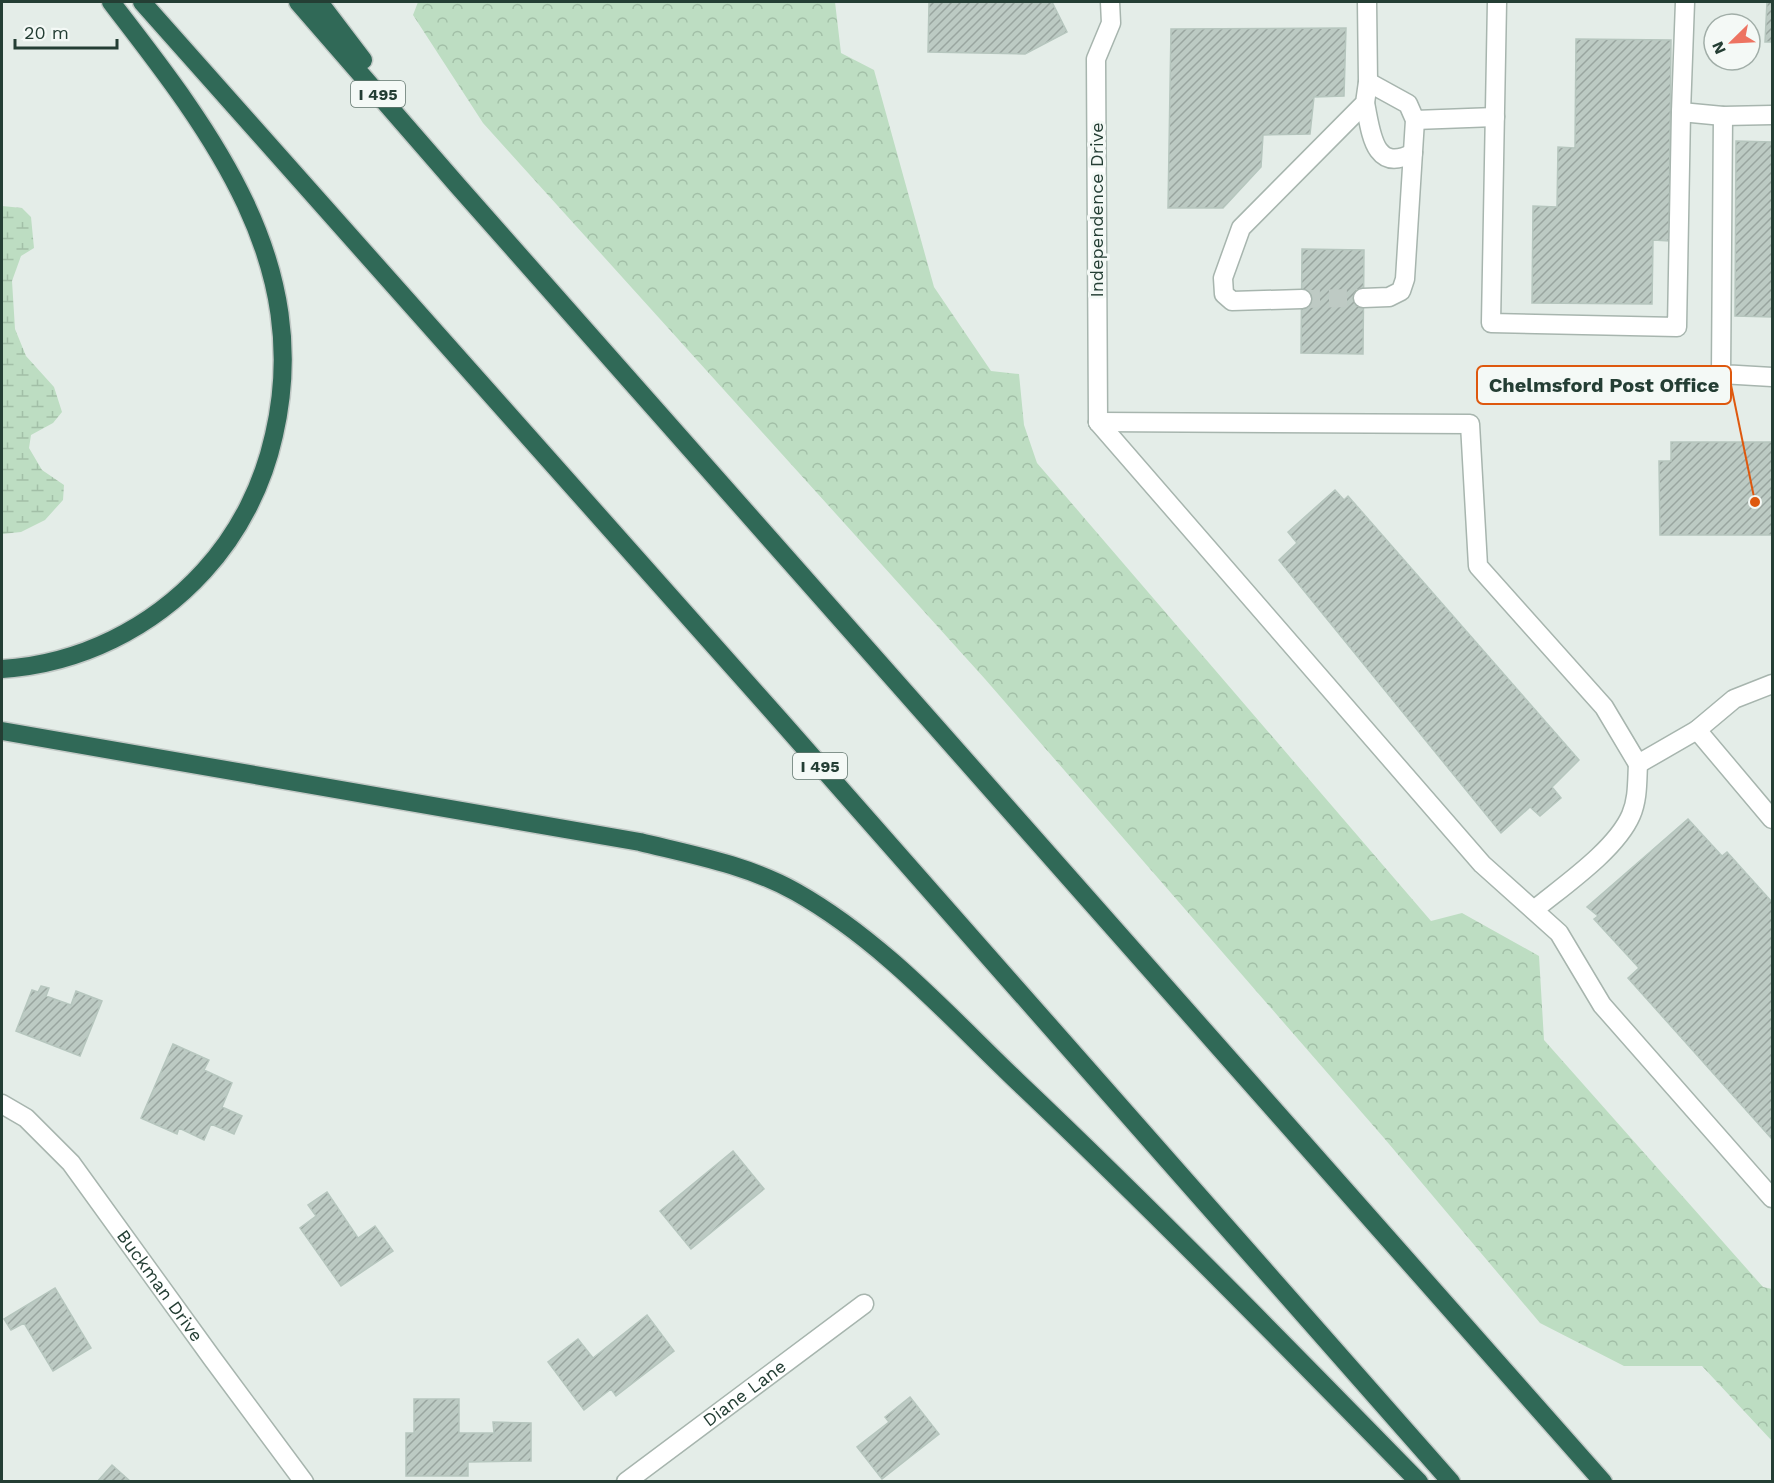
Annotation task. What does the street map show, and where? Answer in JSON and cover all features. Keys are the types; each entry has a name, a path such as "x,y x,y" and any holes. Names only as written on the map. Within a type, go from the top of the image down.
{"highway":[{"path":"2,669 48,662 107,644 151,618 189,587 222,549 240,522 269,458 277,424 283,376 283,342 277,301 262,247 237,186 201,122 111,2"},
{"name":"I 495","path":"142,2 1451,1482"},
{"name":"I 495","path":"298,2 1603,1482"},
{"path":"319,2 458,186"},
{"path":"2,731 640,842 725,863 761,875 793,891 836,917 875,946 961,1027 1047,1109 1419,1482"}],"street":[{"name":"Independence Drive","path":"1098,422 1096,59 1111,23 1110,2"},
{"path":"1367,2 1368,82 1365,104 1372,139 1381,154 1392,160 1401,159 1413,153"},
{"path":"1497,2 1491,323 1677,327 1685,2"},
{"path":"1363,298 1389,297 1401,291 1405,279 1415,120 1408,104 1368,82"},
{"path":"1302,299 1232,301 1224,294 1223,278 1241,228 1365,104"},
{"path":"1681,112 1723,116 1773,115"},
{"path":"1723,116 1721,374 1773,377"},
{"path":"1415,120 1495,117"},
{"path":"1098,422 1470,424 1478,566 1604,707 1638,764 1637,790 1632,813 1623,831 1602,853 1534,910"},
{"path":"1098,422 1482,864 1559,933 1602,1005 1773,1198"},
{"path":"1638,764 1697,730 1734,699 1773,684"},
{"path":"1697,730 1773,819"},
{"name":"Buckman Drive","path":"2,1104 26,1118 71,1163 304,1482"},
{"name":"Diane Lane","path":"626,1482 864,1304"}],"green space":[{"path":"418,2 835,2 841,53 874,70 934,287 991,371 1019,374 1024,425 1037,463 1431,921 1462,913 1539,956 1544,1040 1763,1287 1772,1289 1772,1441 1702,1366 1624,1366 1540,1323 1384,1138 985,679 483,123 413,15"},
{"path":"2,206 22,208 31,217 34,248 21,256 12,281 15,329 26,356 54,387 62,412 53,423 31,435 29,448 42,470 64,485 63,500 45,520 21,532 2,534"}],"building":[{"path":"929,2 1052,2 1067,32 1025,54 928,52"},
{"path":"1767,2 1772,2 1772,42 1765,42"},
{"path":"1346,28 1344,96 1314,97 1310,134 1263,135 1261,167 1223,208 1168,208 1171,29"},
{"path":"1576,39 1671,40 1669,241 1653,240 1652,304 1532,303 1533,206 1557,207 1558,147 1575,148"},
{"path":"1736,141 1772,142 1772,317 1735,316"},
{"path":"1302,249 1364,250 1363,354 1301,353"},
{"path":"1671,442 1772,442 1772,535 1660,535 1659,461 1671,461"},
{"path":"1335,490 1344,500 1348,496 1579,760 1552,787 1561,798 1540,816 1530,807 1501,833 1279,560 1297,543 1288,532"},
{"path":"1688,819 1722,856 1727,852 1772,902 1772,1139 1628,978 1639,968 1594,919 1598,916 1587,907"},
{"path":"41,986 49,988 46,996 71,1005 76,991 102,1001 80,1056 16,1031 32,990 38,992"},
{"path":"173,1044 209,1060 204,1070 232,1083 222,1107 242,1116 234,1134 211,1124 204,1140 179,1128 177,1134 141,1118"},
{"path":"733,1151 764,1189 691,1249 660,1211"},
{"path":"327,1192 358,1238 375,1226 393,1251 341,1286 300,1228 316,1216 308,1205"},
{"path":"55,1288 91,1348 53,1371 24,1323 11,1330 4,1319"},
{"path":"647,1315 674,1351 616,1396 611,1389 584,1410 548,1362 578,1339 593,1358"},
{"path":"910,1397 939,1434 882,1479 857,1447 889,1422 885,1417"},
{"path":"414,1399 459,1399 459,1433 494,1433 493,1422 531,1423 531,1461 468,1462 468,1476 406,1476 406,1433 414,1433"},
{"path":"112,1465 131,1482 97,1482"}],"tunnel":[{"path":"1302,299 1363,298"}],"place":[{"name":"Chelmsford Post Office","path":"1755,502"}]}
